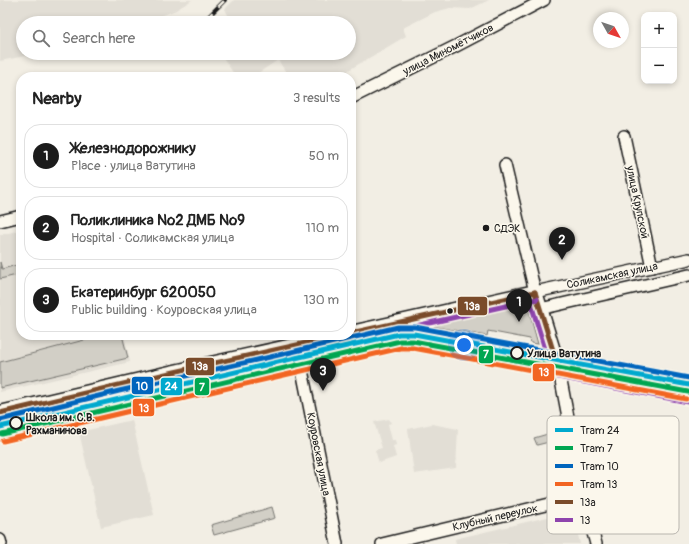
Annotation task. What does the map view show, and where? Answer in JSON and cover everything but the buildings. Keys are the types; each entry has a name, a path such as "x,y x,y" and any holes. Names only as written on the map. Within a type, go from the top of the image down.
{"main road":[{"path":"356,332 535,292 558,370 689,395"},
{"path":"0,413 319,340"}],"street":[{"name":"улица Миномётчиков","path":"356,96 544,0"},
{"name":"улица Крупской","path":"624,136 652,267"},
{"path":"505,165 535,292"},
{"path":"0,221 16,217"},
{"name":"Соликамская улица","path":"535,292 689,259"},
{"name":"Соликамская улица","path":"540,309 689,275"},
{"path":"0,435 394,344 412,344 443,348 558,370 567,416"},
{"name":"Коуровская улица","path":"301,365 337,544"},
{"name":"Клубный переулок","path":"382,544 547,505"},
{"path":"593,534 596,544"},
{"path":"0,540 1,544"}],"shaded area":[{"path":"0,0 192,0 176,10 161,16 16,16 16,58 0,61"},
{"path":"234,0 489,0 470,9 450,8 435,12 403,28 406,36 345,72 286,72 278,60 356,60 356,16 228,16 225,9"},
{"path":"225,60 278,60 260,72 233,72"},
{"path":"16,231 16,340 125,340 130,362 0,392 0,235"},
{"path":"0,262 2,269 16,265 16,275 0,279"},
{"path":"519,303 525,306 529,311 538,344 531,343 530,339 488,331 487,336 426,325"},
{"path":"84,340 123,340 128,358 0,388 0,362"},
{"path":"389,419 391,423 388,424 392,440 395,440 396,445 393,446 396,457 379,463 375,450 382,448 374,422"},
{"path":"132,420 154,515 101,527 79,432"},
{"path":"432,424 458,429 456,468 414,474 408,429"},
{"path":"547,434 547,442 537,445 534,438"},
{"path":"272,507 275,518 214,535 211,525"},
{"path":"547,517 547,534 578,534 580,544 456,544 455,539"}],"railway":[{"path":"209,16 225,0"}],"tram line":[{"name":"10","path":"356,337 398,327 415,327 689,378"},
{"name":"24","path":"0,427 399,334 414,334 689,385"},
{"name":"10","path":"0,420 343,340"},
{"name":"7","path":"2,434 400,341 413,341 688,392"},
{"name":"13","path":"3,441 401,348 413,348 686,399"}],"transit line":[{"name":"13а","path":"535,292 559,370"},
{"name":"13а","path":"356,332 535,292"},
{"name":"13","path":"528,294 552,372"},
{"name":"13","path":"356,339 537,299"},
{"name":"13а","path":"0,413 319,340"},
{"name":"13","path":"2,420 344,342"},
{"name":"13а","path":"559,370 689,395"},
{"name":"13","path":"558,377 688,402"}],"place":[{"name":"СДЭК","path":"486,228"},
{"name":"Поликлиника №2 ДМБ №9","path":"562,260"},
{"name":"Железнодорожнику","path":"519,322"},
{"name":"Улица Ватутина","path":"517,353"},
{"name":"Екатеринбург 620050","path":"323,391"},
{"name":"Школа им. С.В. Рахманинова","path":"16,423"}]}
